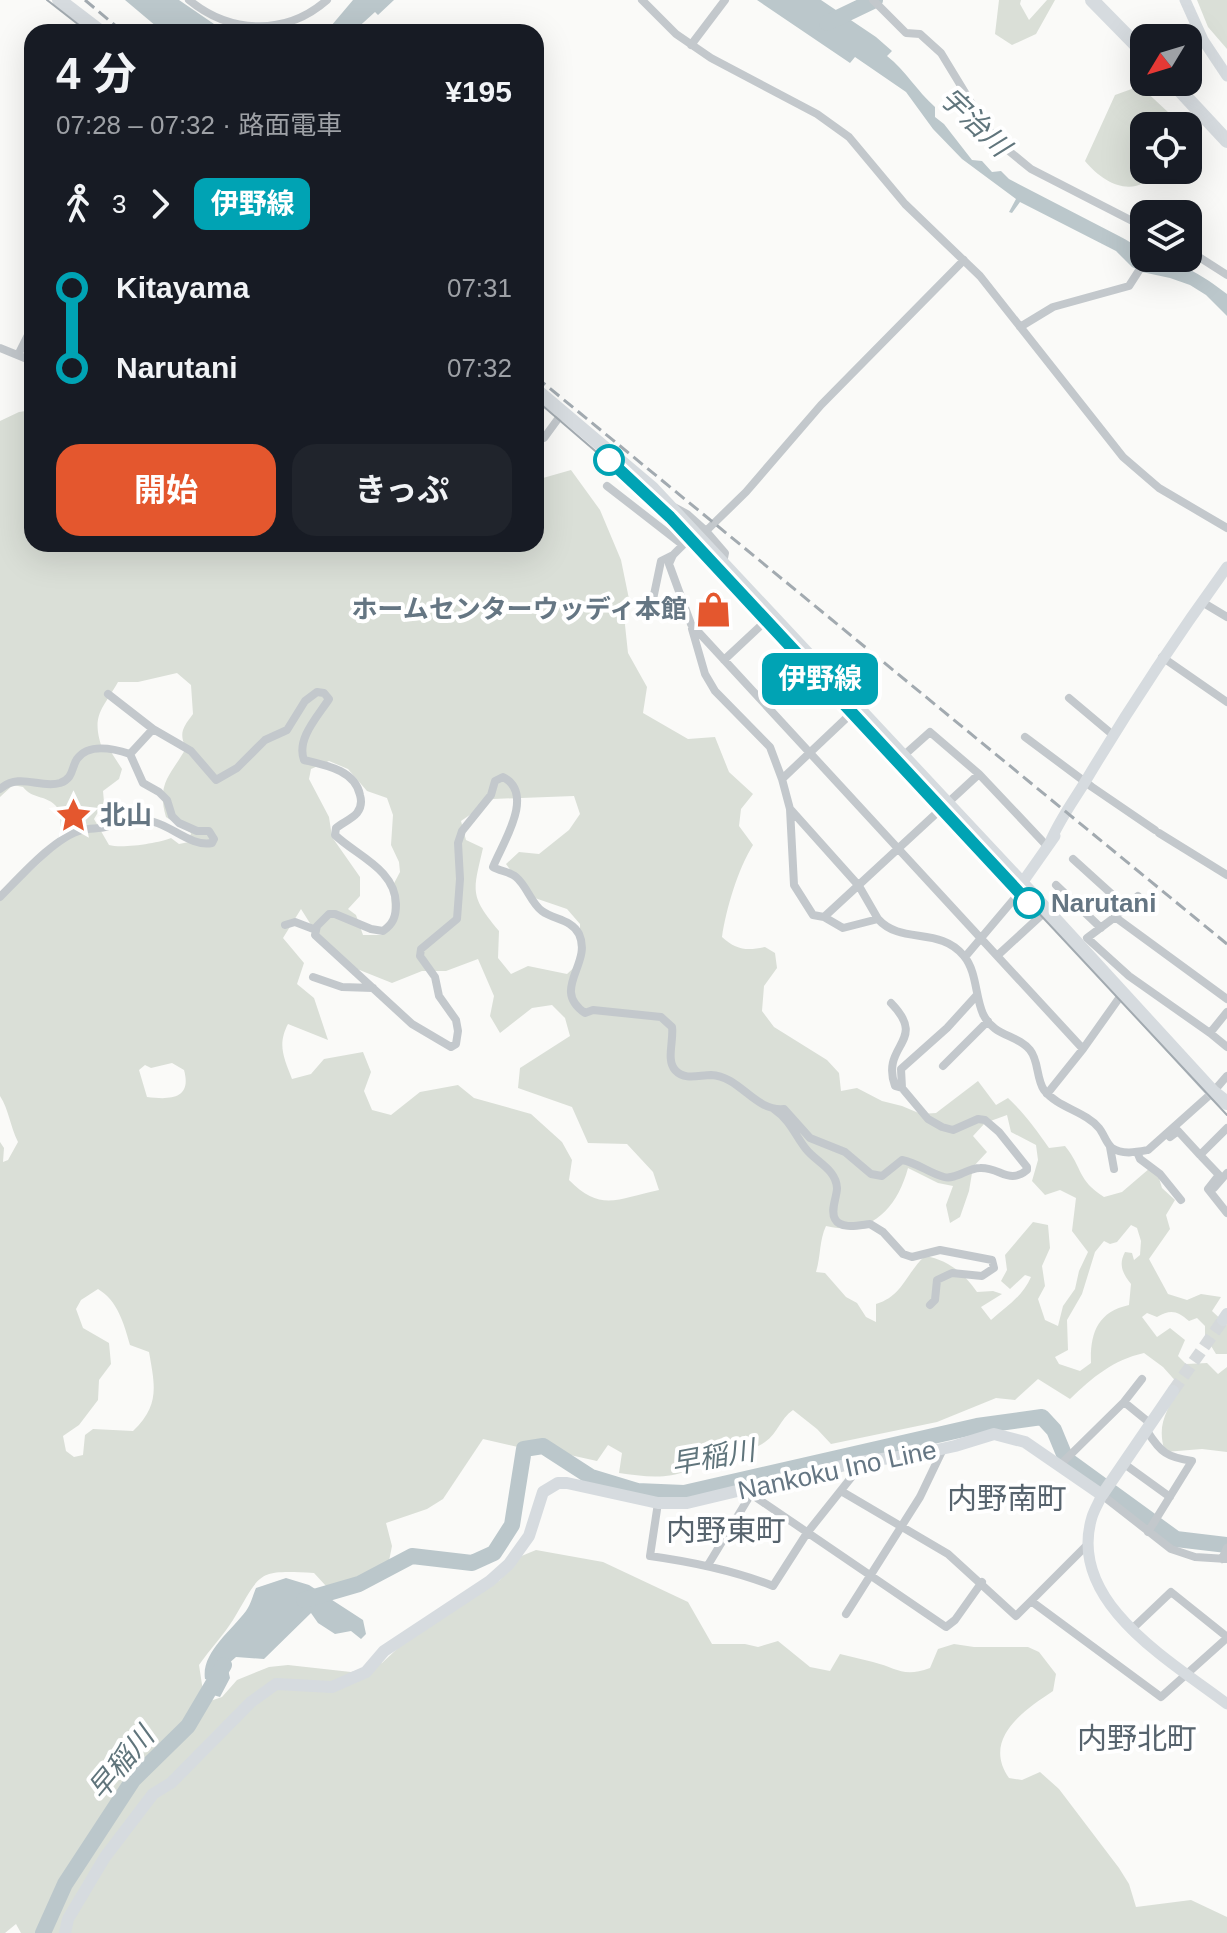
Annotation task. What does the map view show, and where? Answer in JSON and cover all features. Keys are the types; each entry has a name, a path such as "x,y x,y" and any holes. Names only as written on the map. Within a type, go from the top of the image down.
{"highway":[{"path":"59,0 90,24"},
{"path":"1092,0 1130,39"},
{"path":"1185,96 1227,141"},
{"path":"544,397 700,532 723,565 770,617 1047,910 1110,969 1122,994 1213,1092 1227,1103"}],"main road":[{"path":"1104,1491 1173,1391"},
{"name":"Nankoku Ino Line","path":"65,1933 68,1919 105,1857 153,1794 171,1783 225,1726 276,1684 332,1687 366,1672 384,1651 490,1581 509,1564 524,1544 538,1501 548,1486 567,1483 658,1503 687,1503 750,1491 858,1462 943,1449 994,1434 1025,1442 1104,1491"}],"street":[{"path":"189,0 222,21 238,24"},
{"path":"282,24 312,13 327,0"},
{"path":"642,0 691,45 729,69 802,106 837,127 856,144 905,204 964,260 1131,465 1159,488 1227,528"},
{"path":"691,45 725,0"},
{"path":"873,0 906,33 920,34 941,53 986,127 1004,147 1031,169 1130,220"},
{"path":"1185,0 1203,40 1227,76"},
{"path":"1202,259 1227,275"},
{"path":"651,609 661,561 673,555 746,492 821,405 964,260"},
{"path":"1020,327 1053,307 1120,289 1131,283 1138,272"},
{"path":"18,355 24,343"},
{"path":"0,348 24,358"},
{"path":"544,438 563,412"},
{"path":"607,486 683,545"},
{"path":"673,555 669,564 705,674 715,691 770,747 782,779 790,809 794,885 813,915 824,917 843,928 878,919"},
{"path":"965,957 1014,899 1049,843 1071,815 1085,782 1162,657 1227,567"},
{"path":"1202,602 1227,617"},
{"path":"724,660 770,617"},
{"path":"691,624 1083,1049"},
{"path":"1162,657 1227,702"},
{"path":"108,694 153,729 191,751 216,780 237,768 265,740 287,730 305,701 317,692 324,693 329,699 304,739 301,752 304,760 336,769 348,776 360,790 362,803 358,813 336,828 335,835 373,864 391,883 396,896 396,914 391,925 383,931 329,914 324,916 315,935 412,1024 451,1047 456,1044 456,1020 439,996 435,977 420,956 421,949 457,919 460,879 458,843 468,823 491,795 495,781 503,777 509,781 514,789 516,812 493,867 517,877 541,911 569,923 578,932 582,947 570,993 574,1005 585,1013 593,1010 661,1017 672,1027 670,1061 679,1074 690,1077 721,1076 786,1119 807,1151 831,1174 837,1187 833,1213 835,1220 841,1224 870,1224 883,1232 903,1254 912,1257 940,1250 992,1260 994,1268 982,1276 952,1273 937,1280 935,1300 930,1305"},
{"path":"1069,698 1113,735"},
{"path":"782,779 857,708"},
{"path":"130,754 153,729"},
{"path":"902,757 930,732 979,774 1049,843"},
{"path":"1025,737 1085,782 1227,875"},
{"path":"0,789 6,784 27,780 51,784 62,782 70,777 81,755 110,747 130,754 143,783 167,800 172,816 189,828 209,831 214,839 207,844 155,822 125,819 107,827 81,830 47,852 0,897"},
{"path":"824,917 979,774"},
{"path":"790,809 859,886 878,919 893,931 946,940 965,957 988,1021 1007,1037 1022,1042 1032,1051 1040,1083 1047,1094 1098,1126 1110,1147 1114,1169"},
{"path":"1073,859 1126,907"},
{"path":"1056,885 1101,928"},
{"path":"1138,896 1087,938 1110,969 1227,1047"},
{"path":"998,955 1047,910"},
{"path":"1115,917 1227,999"},
{"path":"285,925 295,922 316,930"},
{"path":"313,977 342,987 373,988"},
{"path":"1047,1094 1122,994"},
{"path":"902,1088 901,1069 947,1028 977,995"},
{"path":"774,1110 784,1109 810,1138 845,1152 871,1174 882,1176 902,1160 945,1177 975,1168 994,1170 1013,1177 1027,1170 999,1132 985,1120 978,1119 953,1130 942,1127 928,1119 902,1088 895,1086 889,1061 907,1027 906,1019 891,1003"},
{"path":"1210,1033 1227,1012"},
{"path":"943,1066 988,1021"},
{"path":"1031,1079 1032,1051"},
{"path":"1154,1146 1227,1076"},
{"path":"1200,1155 1227,1128"},
{"path":"1110,1147 1137,1152 1154,1146 1178,1131 1219,1175 1208,1189 1227,1213"},
{"path":"1137,1152 1140,1159 1160,1174 1181,1200"},
{"path":"1210,1191 1227,1173"},
{"path":"1060,1465 1124,1402 1142,1379"},
{"path":"1124,1402 1149,1427 1155,1444 1169,1457 1192,1461 1148,1532"},
{"path":"846,1614 931,1477 943,1449"},
{"path":"658,1503 650,1556 708,1565 773,1586 807,1533 858,1469 858,1462"},
{"path":"1123,1463 1170,1497"},
{"path":"708,1565 750,1491 946,1627 955,1620 982,1582"},
{"path":"841,1491 948,1554 1016,1616 1088,1544"},
{"path":"1227,1548 1225,1559 1195,1557 1171,1549 1104,1491 1091,1518 1088,1544 1104,1599 1131,1630 1227,1704"},
{"path":"1031,1601 1161,1697 1227,1637 1171,1592 1131,1630"}],"shaded area":[{"path":"125,0 179,0 214,24 154,24"},
{"path":"353,0 394,0 378,15 375,12 362,24 333,24"},
{"name":"宇治川","path":"757,0 821,0 876,37 892,51 887,56 935,107 935,117 972,160 982,161 992,172 1001,171 1009,179 1130,242 1130,265 1116,251 1020,202 1012,213 1009,212 1016,199 962,159 933,129 906,92 855,57 850,63"},
{"path":"999,0 1021,0 1020,4 1029,20 1047,0 1055,0 1036,34 1012,45 995,34"},
{"path":"1197,0 1227,0 1227,49 1208,27"},
{"path":"1130,90 1130,96 1151,96 1168,112 1130,112 1130,184 1140,185 1121,186 1111,182 1085,161 1115,95"},
{"name":"宇治川","path":"1142,272 1198,274 1227,294 1227,316 1206,295 1170,278"},
{"path":"24,411 24,552 544,552 544,478 571,470 600,510 621,560 629,599 625,625 628,653 647,687 643,713 688,739 715,737 729,772 753,794 741,809 739,826 753,845 733,890 722,937 737,947 765,947 775,953 777,968 764,986 762,1011 774,1027 827,1060 839,1073 841,1091 857,1088 882,1101 921,1114 936,1113 978,1081 996,1105 1008,1098 1049,1148 1065,1146 1089,1185 1104,1197 1122,1192 1150,1168 1158,1175 1162,1188 1175,1200 1166,1215 1170,1229 1149,1259 1168,1294 1187,1300 1201,1294 1221,1297 1212,1311 1227,1325 1227,1354 1216,1354 1205,1336 1205,1326 1197,1318 1189,1321 1170,1312 1157,1317 1147,1313 1142,1317 1157,1337 1170,1328 1185,1340 1178,1356 1186,1364 1207,1363 1218,1374 1227,1367 1227,1452 1202,1449 1165,1452 1162,1425 1180,1386 1163,1367 1144,1353 1104,1370 1070,1399 1038,1379 1015,1400 996,1398 937,1422 831,1444 793,1410 760,1445 724,1451 691,1469 670,1476 619,1473 622,1453 608,1445 597,1461 483,1439 443,1499 427,1509 386,1523 392,1546 389,1561 373,1570 356,1588 326,1586 314,1573 281,1572 262,1577 199,1665 203,1691 210,1701 222,1697 237,1680 269,1667 288,1665 351,1672 382,1663 398,1648 500,1580 519,1557 536,1550 603,1562 688,1602 712,1644 758,1647 778,1641 810,1667 830,1671 840,1654 913,1672 930,1668 938,1649 954,1644 1028,1647 1039,1652 1056,1674 1053,1691 1019,1717 1003,1739 1000,1751 1002,1764 1009,1778 1022,1780 1040,1772 1059,1789 1119,1868 1129,1884 1136,1907 1191,1900 1227,1917 1227,1933 21,1933 16,1924 5,1933 0,1933 0,1142 4,1148 3,1162 8,1160 18,1142 0,1096 0,898 51,851 57,841 61,822 55,805 23,787 13,785 0,797 0,421","holes":["177,673 191,685 193,714 182,734 186,748 167,780 163,796 166,817 191,833 189,842 179,844 171,838 140,845 109,845 94,819 104,802 103,791 119,779 122,769 111,752 102,748 98,728 100,713 118,682 138,682","329,761 348,769 367,791 387,798 393,815 391,845 400,872 391,889 392,917 382,935 363,935 356,915 348,909 360,896 360,877 332,837 329,817 309,779 311,769","574,796 580,814 569,830 539,854 519,852 506,864 529,896 567,909 580,924 580,962 567,974 528,966 511,974 498,958 499,931 482,909 476,892 483,848 466,840 461,821 493,799","301,909 323,944 342,963 392,983 422,971 446,971 478,959 494,996 490,1016 500,1033 532,1008 552,1005 565,1018 570,1036 520,1068 518,1088 572,1107 588,1143 627,1144 653,1172 659,1190 621,1199 591,1197 569,1180 572,1160 562,1142 531,1114 474,1098 458,1085 420,1092 391,1115 372,1110 364,1091 371,1072 363,1052 324,1059 311,1074 292,1079 282,1045 288,1024 328,1040 314,998 297,984 304,963 283,938","172,1063 184,1070 186,1080 182,1092 178,1096 147,1097 139,1070 145,1065 151,1068","1007,1115 1011,1132 1036,1145 1038,1160 1032,1181 1045,1195 1060,1190 1076,1198 1072,1231 1088,1252 1075,1289 1063,1306 1058,1326 1045,1320 1038,1299 1045,1286 1042,1266 1050,1248 1048,1225 1033,1222 1005,1255 1007,1270 1001,1281 1010,1289 1025,1275 1031,1277 1019,1296 991,1320 981,1307 1002,1294 977,1292 955,1268 925,1256 892,1296 876,1304 876,1322 866,1317 857,1303 846,1297 825,1273 816,1272 826,1226 856,1227 879,1216 897,1196 908,1168 938,1183 953,1186 946,1205 950,1223 960,1217 973,1167 987,1152 973,1136 985,1123","1131,1225 1137,1228 1141,1241 1140,1255 1134,1260 1132,1253 1125,1252 1122,1261 1124,1273 1131,1284 1129,1305 1109,1313 1098,1326 1092,1343 1091,1363 1080,1371 1059,1364 1055,1357 1068,1350 1067,1320 1082,1294 1095,1252 1104,1241 1110,1244 1117,1242","98,1289 111,1300 130,1345 149,1352 154,1385 152,1404 133,1431 93,1429 85,1435 83,1455 74,1457 66,1451 63,1436 79,1425 98,1400 99,1380 111,1364 109,1343 83,1328 76,1309 81,1300"]},
{"path":"286,1578 309,1585 363,1620 366,1634 361,1639 351,1631 335,1634 318,1623 311,1613 264,1659 236,1657 227,1665 230,1678 220,1697 210,1694 213,1681 205,1679 205,1669 212,1651 246,1611 256,1588"}],"waterway":[{"path":"827,23 875,0"},
{"name":"早稲川","path":"304,1600 359,1584 412,1556 472,1563 494,1553 512,1525 524,1449 543,1446 591,1477 637,1491 684,1493 977,1426 1042,1417 1054,1430 1066,1459 1176,1539 1227,1545"},
{"name":"早稲川","path":"43,1933 65,1884 133,1780 188,1726 224,1665"}],"tunnel":[{"path":"1173,1391 1223,1320"}],"tram line":[{"path":"47,0 78,24"},
{"path":"544,407 658,505 1227,1115"},
{"name":"伊野線","path":"609,460 670,517 1029,903"}],"railway":[{"path":"85,0 114,24"},
{"path":"544,384 1227,944"}],"place":[{"name":"ホームセンターウッディ本館","path":"713,609"},
{"name":"北山","path":"74,815"},
{"name":"Narutani","path":"1029,903"}],"district":[{"name":"内野南町","path":"1007,1498"},
{"name":"内野東町","path":"726,1530"},
{"name":"内野北町","path":"1137,1738"}]}
